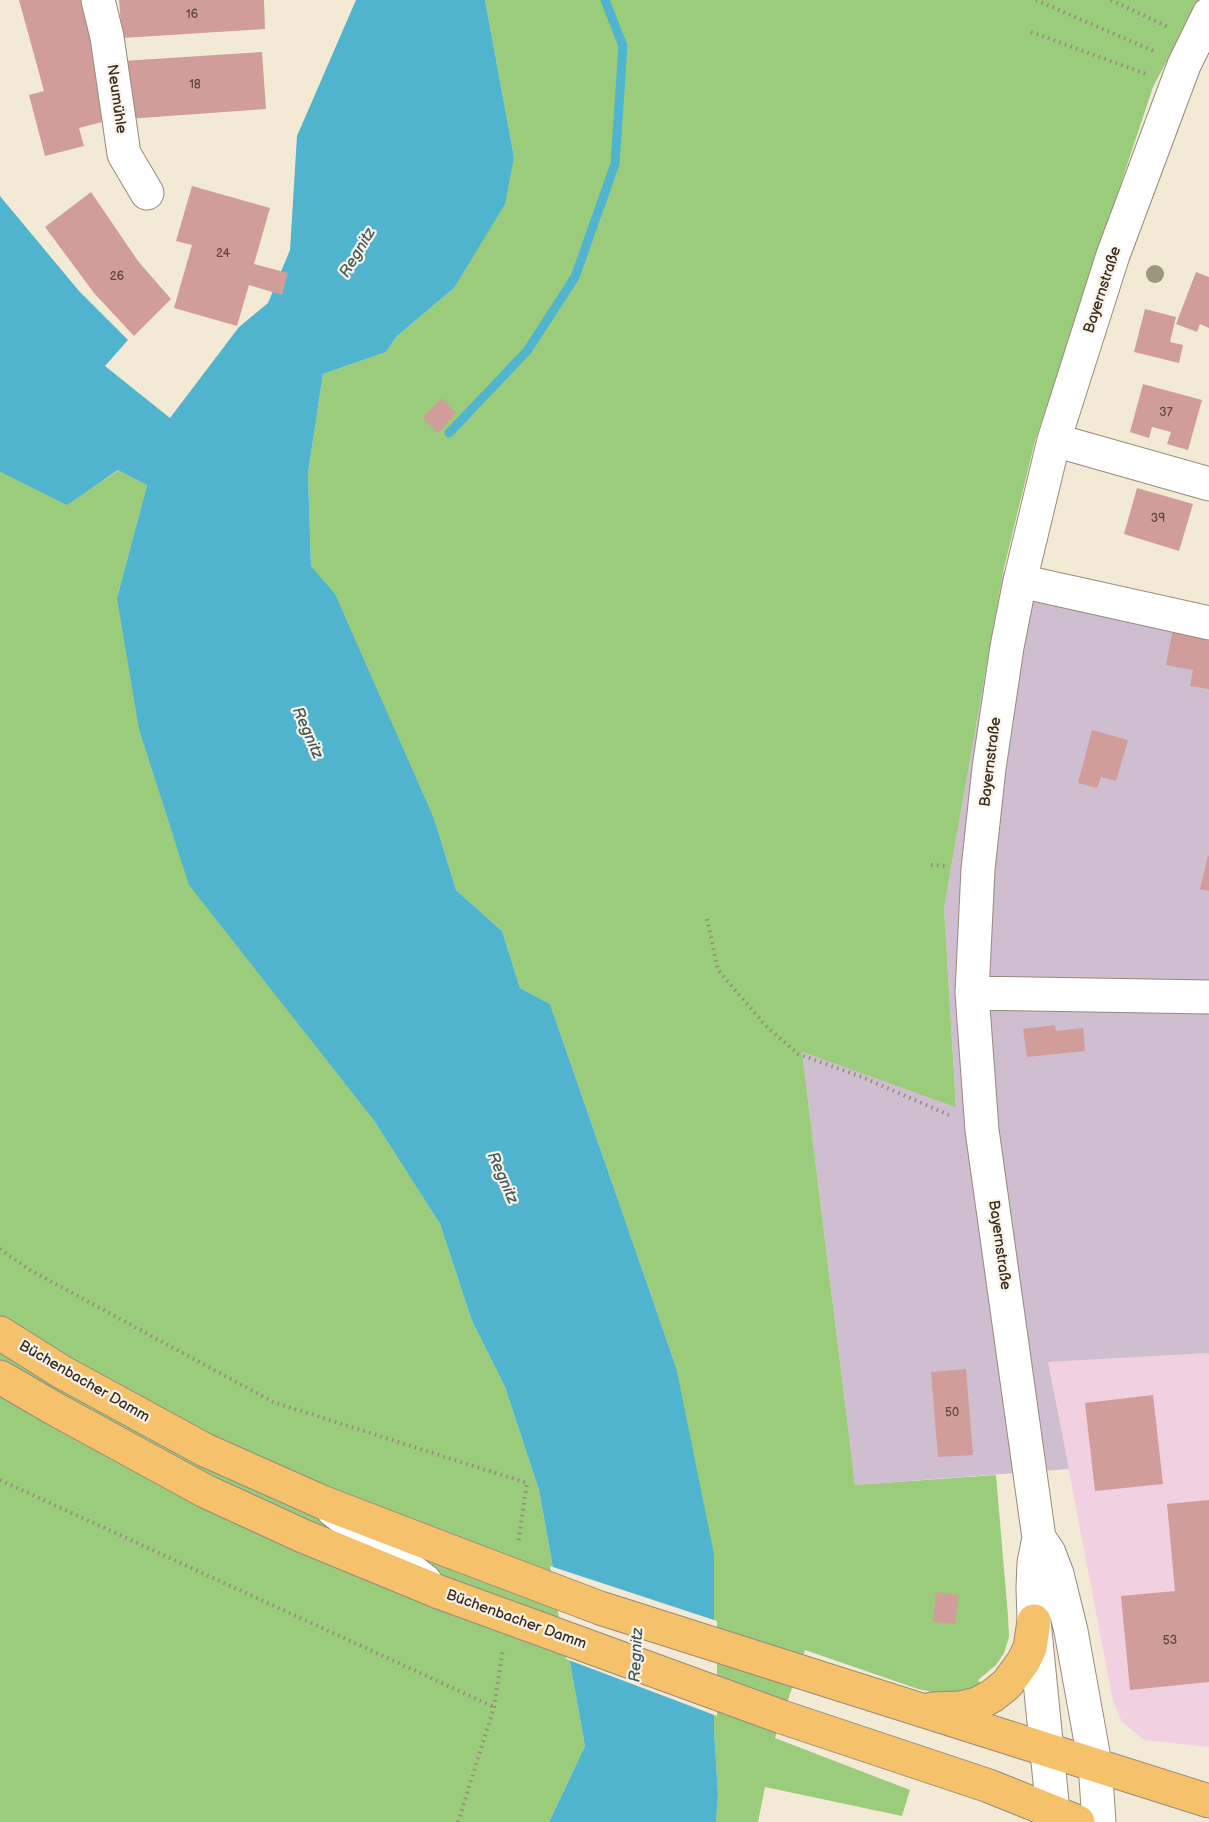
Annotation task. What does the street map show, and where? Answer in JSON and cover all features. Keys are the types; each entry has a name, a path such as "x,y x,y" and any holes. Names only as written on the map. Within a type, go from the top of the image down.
{"main road":[{"name":"Büchenbacher Damm","path":"0,1334 62,1372 205,1450 322,1502 600,1608 1209,1801"},
{"name":"Büchenbacher Damm","path":"0,1377 205,1491 303,1536 439,1593 782,1717 989,1786 1062,1819"},
{"path":"905,1706 938,1710 960,1708 977,1704 992,1696 1007,1684 1023,1662 1029,1648 1034,1621"}],"street":[{"name":"Neumühle","path":"98,0 107,37 124,154 147,193"},
{"name":"Bayernstraße","path":"1047,1750 1034,1621 1033,1575 1039,1538 982,1130 972,993 978,869 1007,647 1020,581 1054,440 1113,255 1191,51"},
{"path":"1054,440 1209,484"},
{"path":"1020,581 1209,623"},
{"path":"972,993 1209,997"},
{"path":"322,1502 439,1593"},
{"name":"Bayernstraße","path":"1039,1538 1049,1553 1060,1586 1071,1631 1095,1764"},
{"name":"Büchenbacher Damm","path":"1047,1750 1062,1819"},
{"path":"1095,1764 1099,1822"}],"path":[{"path":"1035,0 1105,30 1191,51"},
{"path":"1112,0 1191,51"},
{"path":"1031,32 1191,51"},
{"path":"707,919 718,970 766,1026 798,1054 862,1077 982,1130"},
{"path":"0,1480 494,1707"}],"shaded area":[{"path":"1003,572 1209,613 1209,1353 1048,1362 1069,1469 855,1485 802,1052 956,1106 944,908"},
{"path":"1209,1353 1209,1747 1144,1740 1122,1722 1113,1701 1048,1362"}],"green space":[{"path":"485,0 1199,0 1153,87 1035,441 1003,572 944,908 956,1107 802,1052 855,1485 996,1475 1009,1637 1004,1653 996,1665 978,1680 982,1685 958,1692 938,1693 918,1689 805,1650 775,1738 910,1790 902,1816 765,1787 758,1822 716,1822 718,1795 714,1729 676,1367 550,1004 520,988 502,931 456,890 435,821 311,566 308,473 323,374 386,352 396,337 454,288 514,157"},
{"path":"119,470 147,485 117,598 373,1119 440,1224 472,1321 505,1387 539,1490 585,1746 549,1822 0,1822 0,472 67,504"}],"water":[{"name":"Regnitz","path":"356,0 485,0 514,157 505,204 454,288 396,337 386,352 323,374 308,473 311,566 335,594 435,821 456,890 502,931 520,988 550,1004 676,1367 714,1554 714,1729 718,1795 716,1822 549,1822 585,1746 539,1490 505,1387 472,1321 440,1224 373,1119 189,885 139,729 117,598 147,485 118,470 67,505 0,472 0,196 79,291 128,340 105,366 170,418 239,327 268,303 290,250 297,136"}],"pier":[{"path":"550,1566 717,1621 717,1716 566,1659"}],"building":[{"path":"19,0 82,0 113,119 79,128 84,146 45,156 29,95 44,91"},
{"path":"119,0 264,0 265,29 122,38"},
{"path":"262,52 266,109 127,119 123,61"},
{"path":"192,186 270,208 254,264 288,273 282,295 249,285 237,326 174,308 192,245 176,241"},
{"path":"91,192 138,261 171,299 134,336 94,293 45,227"},
{"path":"1196,272 1209,277 1209,328 1200,324 1197,332 1176,324"},
{"path":"1145,309 1176,317 1170,342 1183,345 1179,363 1134,352"},
{"path":"1143,384 1202,400 1188,450 1167,444 1171,432 1152,427 1149,438 1130,432"},
{"path":"441,398 456,413 438,433 423,418"},
{"path":"1137,488 1193,504 1179,551 1124,534"},
{"path":"1174,623 1209,630 1209,689 1190,686 1193,670 1166,665"},
{"path":"1092,730 1128,740 1116,781 1101,777 1097,788 1078,783"},
{"path":"1209,856 1209,891 1200,889"},
{"path":"1055,1025 1056,1031 1083,1028 1085,1051 1027,1057 1023,1029"},
{"path":"966,1369 973,1455 938,1457 931,1372"},
{"path":"1153,1395 1163,1484 1095,1491 1085,1403"},
{"path":"1209,1500 1209,1682 1130,1690 1121,1596 1175,1591 1167,1504"},
{"path":"936,1592 959,1595 955,1624 933,1622"}],"waterway":[{"path":"449,433 527,351 575,277 615,164 623,46 605,0"}]}
